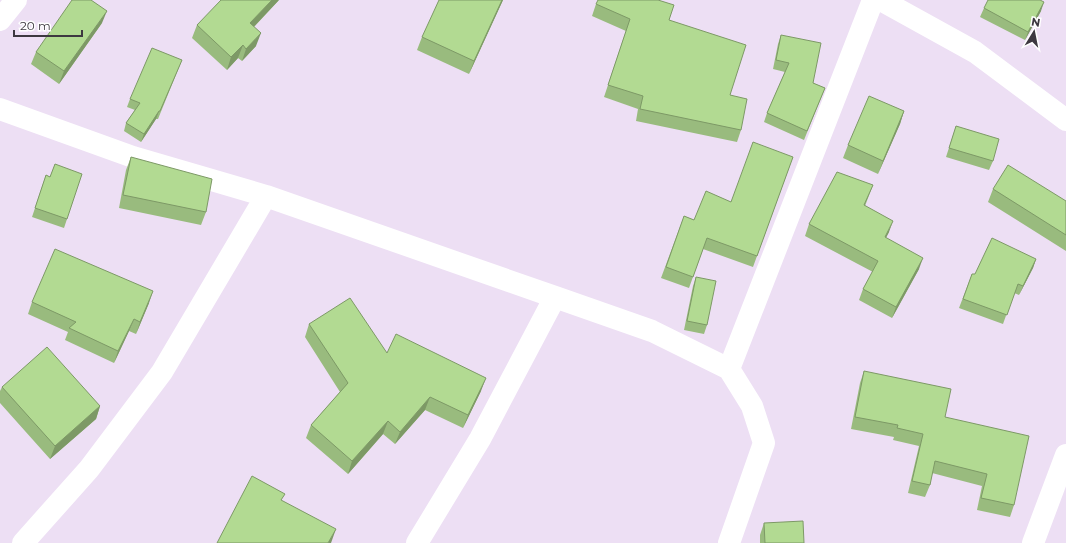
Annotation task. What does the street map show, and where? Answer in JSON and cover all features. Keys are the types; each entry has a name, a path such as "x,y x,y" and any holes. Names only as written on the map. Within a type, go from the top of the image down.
{"street":[{"path":"0,20 16,0"},
{"path":"729,369 873,0"},
{"path":"881,0 975,52 1066,120"},
{"path":"0,109 133,157 266,196 652,331 729,369 752,406 764,443 729,543"},
{"path":"23,543 89,469 162,372 266,196"},
{"path":"417,543 480,439 555,297"},
{"path":"1033,543 1066,455"}],"building":[{"path":"72,0 91,0 107,11 64,71 36,52"},
{"path":"221,0 272,0 250,23 261,33 246,49 243,45 231,57 197,25"},
{"path":"439,0 502,0 474,61 422,37"},
{"path":"598,0 658,0 674,5 669,20 746,45 730,95 747,99 741,130 640,109 643,96 608,85 630,19 596,4"},
{"path":"988,0 1040,0 1044,2 1028,32 984,8"},
{"path":"781,35 821,43 813,83 825,88 807,131 767,113 789,63 776,60"},
{"path":"152,48 182,60 160,111 144,134 126,123 140,103 130,99"},
{"path":"869,96 904,111 883,161 848,145"},
{"path":"956,126 999,139 993,161 949,148"},
{"path":"753,142 793,157 757,256 707,238 693,277 666,267 684,216 694,220 706,191 731,202"},
{"path":"131,157 212,179 206,212 123,195"},
{"path":"55,164 82,174 67,219 35,208 46,175 50,177"},
{"path":"1008,165 1066,201 1066,235 993,189"},
{"path":"837,172 873,185 864,205 893,221 885,237 923,258 896,307 863,289 878,261 809,224"},
{"path":"992,238 1036,259 1023,286 1018,284 1007,315 963,299 972,274 975,274"},
{"path":"55,249 153,291 140,322 134,319 118,351 69,328 76,322 32,302"},
{"path":"696,277 716,281 707,325 687,321"},
{"path":"350,298 387,353 396,334 486,378 468,415 430,397 400,432 388,421 352,461 311,425 348,383 309,324"},
{"path":"47,347 100,406 55,446 2,387"},
{"path":"864,371 951,389 945,417 1029,436 1014,505 981,498 987,474 935,461 930,485 912,481 923,434 897,428 898,425 855,417"},
{"path":"252,476 285,494 281,500 336,529 328,543 217,543"},
{"path":"803,521 804,543 765,543 764,523"}]}
